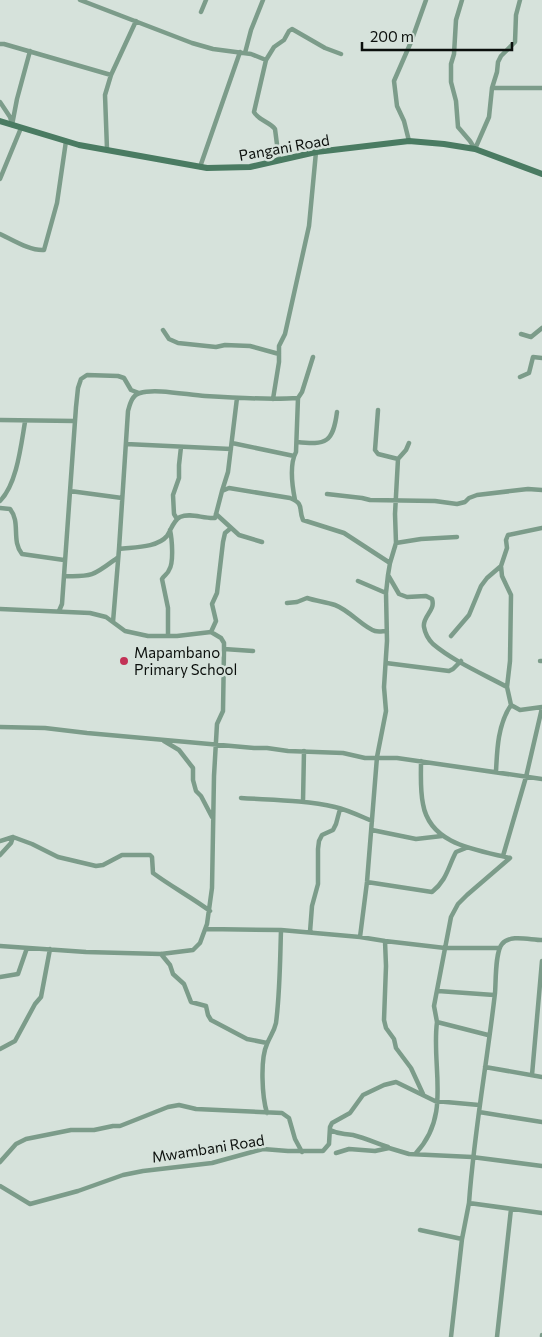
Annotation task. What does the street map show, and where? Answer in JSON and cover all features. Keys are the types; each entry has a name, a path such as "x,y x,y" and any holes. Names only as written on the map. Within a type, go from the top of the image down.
{"main road":[{"name":"Pangani Road","path":"0,121 66,141 200,167 239,168 316,152 409,141 475,149 542,174"}],"street":[{"path":"80,0 87,1 192,43 213,49 257,55 266,60"},
{"path":"201,12 206,0"},
{"path":"200,167 263,0"},
{"path":"409,141 404,121 396,106 394,81 426,0"},
{"path":"462,0 456,20 451,82 456,101 458,128 475,149"},
{"path":"475,149 489,117 492,88 498,62 501,56 515,42 516,15 520,0"},
{"path":"107,149 105,95 111,76 136,22"},
{"path":"279,160 276,129 256,116 254,112 266,60 274,47 284,40 292,29 325,48 341,54"},
{"path":"0,44 30,51 111,76"},
{"path":"12,125 30,51"},
{"path":"492,88 542,88"},
{"path":"0,102 10,117 12,125"},
{"path":"0,179 20,128"},
{"path":"0,234 29,247 44,250 57,203 66,141"},
{"path":"273,399 279,362 279,346 286,334 309,226 316,152"},
{"path":"521,334 531,337 542,328"},
{"path":"162,330 169,339 178,343 216,347 224,345 250,346 279,354"},
{"path":"295,500 292,468 297,442 298,398 302,392 313,357"},
{"path":"520,377 528,373 533,357 542,358"},
{"path":"59,612 62,604 75,421 78,388 81,379 87,375 118,376 124,378 131,390 139,393 160,392 237,398 298,398"},
{"path":"112,622 128,411 132,399 139,393"},
{"path":"119,549 159,543 177,519 182,516 193,515 214,518 228,472 237,398"},
{"path":"378,410 375,450 378,454 398,459"},
{"path":"297,442 320,444 327,439 333,434 337,412"},
{"path":"0,420 25,422 75,421"},
{"path":"0,501 9,489 18,465 25,422"},
{"path":"232,443 294,456"},
{"path":"360,937 368,882 377,757 386,711 384,687 387,631 386,593 390,562 396,543 395,501 398,459 409,443"},
{"path":"126,444 231,449"},
{"path":"177,519 174,514 173,495 179,478 182,447"},
{"path":"222,491 229,488 295,500 300,504 303,520 344,534 390,562"},
{"path":"327,494 370,500 457,504 477,496 542,490"},
{"path":"70,491 122,498"},
{"path":"0,508 10,509 14,514 16,544 22,554 64,560"},
{"path":"216,514 239,535 262,542"},
{"path":"210,632 216,621 212,604 217,593 223,542 226,534 232,528"},
{"path":"496,772 498,743 504,718 512,705 507,687 511,651 511,595 502,576 501,566 507,548 506,540 508,535 542,528"},
{"path":"168,635 168,608 162,579 171,566 172,540 170,530"},
{"path":"396,543 421,539 457,537"},
{"path":"64,576 86,576 97,572 117,558"},
{"path":"451,636 469,615 481,586 501,566"},
{"path":"388,575 399,594 408,597 426,596 432,599 431,611 424,623 424,628 432,643 507,687"},
{"path":"358,581 386,593"},
{"path":"287,603 298,602 307,598 316,602 334,605 376,632 387,631"},
{"path":"0,609 90,613 106,617 125,631 134,634 177,636 210,632 220,638 224,644 223,711 218,724 216,744 214,868 210,911 206,929 200,942 192,950 161,954 86,952 0,946"},
{"path":"224,649 253,651"},
{"path":"386,662 449,671 461,661"},
{"path":"504,856 526,777 542,707 523,710 512,705"},
{"path":"0,727 45,728 162,740 421,761 542,779"},
{"path":"162,740 179,750 193,768 193,780 196,791 201,796 214,820"},
{"path":"303,802 304,751"},
{"path":"416,1153 426,1143 435,1119 438,1064 435,1037 437,1022 434,1006 438,991 443,947 454,910 467,895 510,858 466,848 437,832 427,818 423,804 421,761"},
{"path":"241,798 303,802 340,809 372,821"},
{"path":"310,932 312,906 318,884 319,841 322,835 333,830 340,809"},
{"path":"372,830 416,839 443,836"},
{"path":"0,842 13,837 58,857 96,866 104,865 122,855 150,855 153,859 154,873 210,911"},
{"path":"0,855 11,843 13,837"},
{"path":"368,882 432,892 439,886 449,870 456,852 466,848"},
{"path":"206,929 281,930 443,947 499,948"},
{"path":"267,1113 263,1092 263,1061 267,1043 273,1034 276,1020 280,979 281,930"},
{"path":"451,1337 499,948 505,941 511,939 542,940"},
{"path":"386,941 384,1020 386,1028 394,1039 396,1048 411,1068 423,1094"},
{"path":"0,976 18,974 27,948"},
{"path":"0,1048 15,1042 35,1004 41,997 50,949"},
{"path":"161,954 170,965 173,974 184,984 191,1002 206,1006 211,1020 247,1039 267,1043"},
{"path":"532,1076 542,961"},
{"path":"438,991 494,995"},
{"path":"437,1022 488,1034"},
{"path":"485,1067 542,1077"},
{"name":"Mwambani Road","path":"0,1186 30,1204 78,1191 123,1175 212,1163 263,1149 319,1152 325,1150 329,1144 332,1123 350,1113 363,1095 384,1085 398,1082 436,1101 479,1105"},
{"path":"0,1162 22,1140 71,1130 94,1130 120,1126 168,1107 179,1105 196,1109 282,1113 287,1116 292,1124 297,1144 302,1152"},
{"path":"478,1112 542,1122"},
{"path":"330,1130 341,1135 364,1138 409,1154 472,1157 542,1166"},
{"path":"336,1153 349,1149 375,1151 389,1148"},
{"path":"468,1203 542,1213"},
{"path":"497,1337 511,1209"},
{"path":"420,1230 462,1239"}],"place":[{"name":"Mapambano Primary School","path":"124,661"}]}
